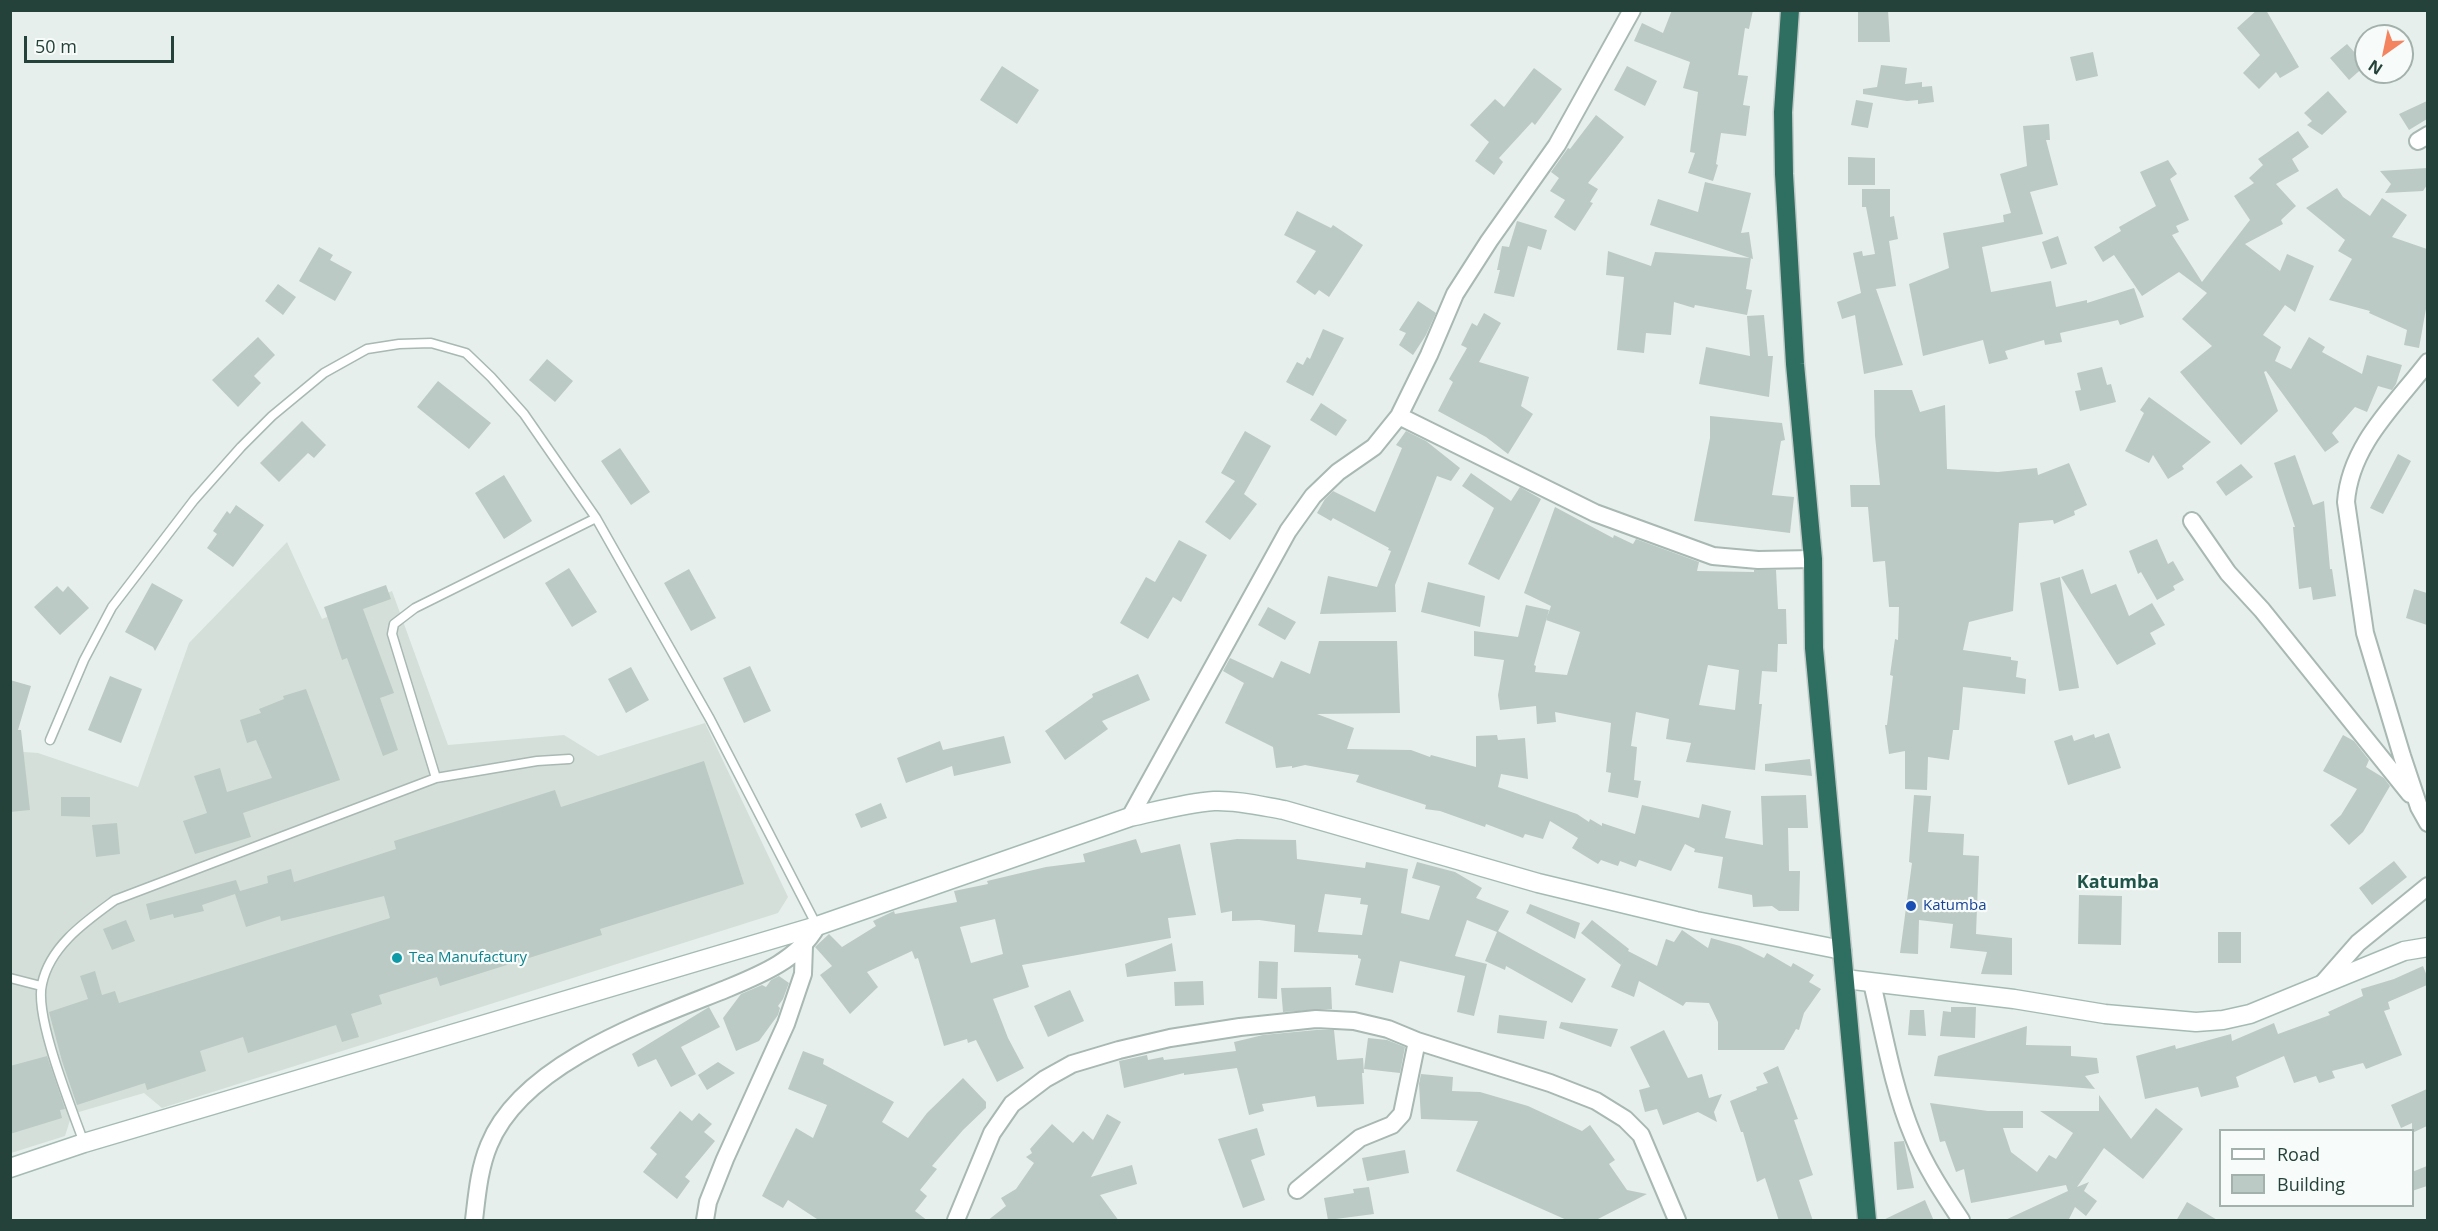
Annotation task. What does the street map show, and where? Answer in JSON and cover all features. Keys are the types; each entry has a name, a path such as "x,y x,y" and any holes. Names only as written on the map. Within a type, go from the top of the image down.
{"highway":[{"path":"1790,10 1783,112 1784,185 1795,364 1813,559 1814,648 1867,1221"}],"street":[{"path":"1130,817 1288,531 1313,496 1338,472 1374,447 1399,416 1429,355 1455,294 1483,249 1557,145 1632,10"},
{"path":"2427,362 2361,449 2347,483 2346,502 2365,633 2419,807 2427,823"},
{"path":"1399,416 1595,513 1713,556 1758,560 1813,559"},
{"path":"2192,521 2228,573 2269,618 2419,807"},
{"path":"10,1168 84,1143 817,926 1130,817 1183,805 1215,801 1245,803 1284,810 1538,884 1707,924 1842,950"},
{"path":"2322,984 2358,943 2427,886"},
{"path":"474,1221 480,1174 488,1145 502,1119 533,1088 574,1057 607,1038 743,982 789,958 804,946 817,926"},
{"path":"705,1221 708,1202 724,1159 786,1024 802,974 804,946"},
{"path":"1845,980 2014,999 2105,1014 2196,1022 2223,1020 2250,1014 2404,951 2427,947"},
{"path":"1872,983 1898,1090 1912,1134 1927,1166 1961,1221"},
{"path":"956,1221 992,1133 1012,1104 1045,1079 1071,1064 1170,1038 1240,1027 1316,1019 1354,1021 1388,1029 1417,1041 1550,1083 1596,1101 1625,1119 1641,1135 1677,1220"},
{"path":"1297,1190 1360,1138 1392,1125 1402,1114 1417,1041"}],"lane":[{"path":"50,740 84,660 112,607 194,500 241,447 324,373 368,349 399,344 431,343 466,353 524,414 596,519 710,719 817,926"},
{"path":"436,778 392,634 394,624 415,608 596,519"},
{"path":"84,1143 44,1022 41,986 52,958 77,928 115,900 436,778 537,761 569,759"},
{"path":"10,978 41,986"}],"shaded area":[{"path":"287,542 322,619 392,591 448,745 564,735 598,756 705,723 788,897 778,913 162,1108 144,1093 72,1114 65,1136 11,1153 10,751 38,753 138,787 189,643"}],"building":[{"path":"1672,10 1753,10 1749,29 1745,28 1738,75 1748,76 1743,105 1750,106 1746,136 1721,133 1716,164 1718,165 1713,181 1688,173 1695,153 1690,152 1698,92 1683,88 1690,62 1634,41 1642,23 1663,33"},
{"path":"1858,10 1888,10 1890,42 1858,42"},
{"path":"2257,10 2266,10 2299,67 2280,78 2276,72 2259,89 2243,73 2260,55 2237,28"},
{"path":"2347,44 2354,52 2354,76 2349,80 2330,58"},
{"path":"2093,52 2098,76 2076,81 2070,57"},
{"path":"1881,65 1907,68 1905,84 1922,82 1922,87 1932,86 1934,102 1918,104 1918,100 1907,101 1863,94 1863,89 1877,87"},
{"path":"1002,66 1039,90 1017,124 980,100"},
{"path":"1627,66 1657,81 1645,106 1614,90"},
{"path":"1534,68 1562,89 1535,125 1532,122 1499,158 1503,162 1494,175 1475,161 1489,142 1470,125 1495,99 1504,107"},
{"path":"2328,91 2347,112 2322,135 2307,125 2312,121 2304,113"},
{"path":"1856,100 1873,103 1868,128 1851,125"},
{"path":"2427,101 2427,119 2409,130 2399,114"},
{"path":"1596,115 1624,137 1588,183 1598,189 1590,202 1593,203 1575,231 1554,217 1565,200 1550,191 1559,178 1551,172"},
{"path":"2049,124 2050,140 2046,140 2058,185 2030,192 2043,234 1982,247 1991,292 2051,281 2056,307 2087,300 2087,303 2134,288 2144,317 2120,325 2118,320 2060,333 2062,342 2045,345 2044,340 2005,351 2008,359 1989,364 1983,340 1923,356 1909,284 1949,268 1943,233 2004,222 2003,215 2011,213 2000,174 2027,166 2023,126"},
{"path":"2298,131 2309,147 2292,159 2299,171 2276,184 2296,206 2281,220 2283,224 2245,244 2280,271 2287,254 2314,266 2295,312 2285,305 2263,335 2281,347 2275,361 2291,369 2309,337 2325,347 2322,352 2362,374 2367,355 2402,365 2392,390 2378,386 2367,412 2355,407 2332,433 2339,442 2325,452 2266,371 2264,372 2278,411 2241,445 2180,372 2212,346 2182,319 2207,293 2179,272 2142,296 2114,255 2103,262 2094,247 2121,231 2119,227 2156,206 2140,172 2168,160 2177,174 2170,179 2189,220 2176,226 2179,232 2172,235 2202,282 2250,220 2234,196 2254,183 2249,178 2263,165 2258,159"},
{"path":"1848,157 1875,158 1875,185 1848,185"},
{"path":"2427,168 2427,185 2423,191 2385,193 2391,184 2380,171"},
{"path":"1705,182 1751,193 1741,233 1749,232 1753,259 1650,225 1658,199 1698,212"},
{"path":"2337,188 2343,197 2370,216 2382,198 2407,215 2392,237 2427,249 2427,303 2419,348 2404,345 2407,330 2369,313 2370,311 2329,300 2352,259 2338,251 2345,240 2306,208"},
{"path":"1862,189 1890,189 1890,217 1894,216 1898,239 1889,241 1896,286 1876,289 1903,365 1864,374 1855,315 1842,319 1837,302 1861,293 1853,253 1862,251 1863,256 1875,254 1866,207 1862,207"},
{"path":"1297,211 1331,228 1333,225 1363,245 1329,297 1319,290 1315,295 1296,282 1316,251 1284,235"},
{"path":"1517,221 1547,230 1541,250 1528,246 1514,297 1494,293 1500,270 1497,270 1502,246 1509,247"},
{"path":"2058,236 2067,264 2051,269 2042,242"},
{"path":"319,247 333,255 330,260 352,272 335,301 299,281"},
{"path":"1608,251 1651,266 1655,252 1751,258 1746,289 1752,290 1747,315 1695,305 1694,308 1674,302 1671,335 1646,333 1644,353 1617,350 1624,277 1606,275"},
{"path":"278,284 296,297 283,315 265,301"},
{"path":"1418,301 1436,313 1413,355 1399,345 1406,333 1399,330"},
{"path":"1484,313 1501,323 1479,362 1529,377 1521,406 1533,414 1508,454 1486,437 1438,411 1453,382 1449,379 1467,348 1461,345 1472,323 1477,326"},
{"path":"1764,315 1768,356 1773,356 1769,397 1699,384 1706,347 1750,356 1747,316"},
{"path":"1323,329 1344,338 1313,396 1286,382 1297,362 1303,365 1307,357 1310,359"},
{"path":"258,337 275,355 254,376 261,383 238,407 212,380"},
{"path":"547,359 573,381 555,402 529,380"},
{"path":"2102,367 2107,385 2111,384 2116,402 2080,411 2075,391 2081,390 2077,373"},
{"path":"438,381 491,423 469,449 417,407"},
{"path":"1874,390 1912,390 1920,412 1945,405 1947,469 1998,472 2037,468 2038,475 2069,463 2087,505 2074,511 2075,515 2054,524 2053,520 2019,523 2013,611 1969,622 1963,650 2011,657 2011,660 2018,661 2016,677 2026,679 2025,694 1963,687 1959,730 1953,730 1949,760 1928,757 1927,790 1905,789 1905,751 1889,754 1885,725 1887,725 1893,676 1890,675 1895,639 1898,640 1899,607 1889,607 1885,561 1873,562 1868,507 1851,507 1850,485 1880,485 1875,436"},
{"path":"2149,397 2211,442 2182,466 2184,469 2168,479 2153,455 2149,463 2125,451 2144,413 2140,410"},
{"path":"1321,403 1347,420 1336,436 1310,420"},
{"path":"1710,416 1782,423 1785,440 1781,441 1772,495 1794,497 1790,533 1694,521 1710,438"},
{"path":"302,421 326,445 314,458 308,453 279,482 260,463"},
{"path":"1245,431 1271,446 1244,494 1257,504 1230,540 1205,522 1235,481 1221,473"},
{"path":"1406,431 1426,441 1460,468 1451,481 1437,476 1395,585 1396,612 1320,614 1328,576 1377,587 1391,551 1333,518 1331,521 1317,513 1333,491 1375,512 1402,448 1396,445"},
{"path":"620,448 650,492 631,505 601,461"},
{"path":"2398,454 2411,461 2383,514 2370,508"},
{"path":"2295,455 2313,505 2324,501 2330,569 2332,569 2336,596 2313,600 2311,587 2299,589 2293,527 2295,527 2274,463"},
{"path":"2241,464 2253,477 2226,496 2216,482"},
{"path":"1471,473 1511,501 1520,487 1541,499 1499,580 1468,564 1494,508 1462,486"},
{"path":"504,475 532,521 504,539 475,493"},
{"path":"236,505 264,525 233,567 207,548 217,534 213,531 227,511 230,514"},
{"path":"1555,507 1613,538 1614,535 1633,544 1636,539 1699,562 1697,571 1776,570 1778,609 1786,609 1787,644 1778,644 1777,672 1762,671 1759,704 1762,704 1755,770 1686,762 1691,743 1666,739 1669,719 1636,712 1631,746 1637,747 1634,780 1641,781 1638,798 1608,792 1611,773 1606,772 1611,723 1555,712 1556,722 1537,724 1536,706 1500,710 1498,695 1504,660 1474,656 1474,631 1518,637 1526,605 1549,610 1547,617 1551,606 1524,593","holes":["1546,620 1580,632 1567,675 1535,672 1536,666 1534,665","1708,665 1739,670 1735,710 1699,705"]},
{"path":"2157,539 2168,564 2173,561 2184,580 2173,586 2175,590 2157,600 2141,572 2138,574 2129,551"},
{"path":"1179,540 1207,555 1181,602 1173,597 1148,639 1120,623 1146,577 1155,582"},
{"path":"569,568 597,612 572,627 545,583"},
{"path":"689,569 716,618 691,631 664,583"},
{"path":"2083,569 2091,594 2116,584 2129,616 2152,603 2165,625 2150,633 2156,644 2117,665 2061,577"},
{"path":"2060,577 2079,688 2059,691 2040,583"},
{"path":"1428,582 1485,596 1480,627 1421,612"},
{"path":"152,583 183,600 155,651 153,647 125,632"},
{"path":"386,585 391,599 363,609 394,693 380,698 398,750 383,756 347,658 342,660 324,607"},
{"path":"57,586 63,592 68,586 89,608 60,635 34,607"},
{"path":"2414,589 2427,593 2427,625 2406,618"},
{"path":"1268,607 1296,622 1285,640 1258,625"},
{"path":"1319,641 1397,641 1400,713 1317,714 1354,728 1347,749 1411,750 1430,757 1431,755 1476,767 1476,736 1497,735 1498,740 1525,738 1528,779 1501,774 1498,787 1577,814 1589,822 1590,819 1602,826 1602,823 1635,834 1642,805 1699,818 1702,804 1731,811 1725,838 1763,845 1761,796 1806,795 1808,828 1788,828 1789,871 1800,871 1799,911 1779,911 1772,906 1753,907 1752,895 1718,888 1723,857 1694,852 1695,849 1685,844 1671,871 1639,860 1636,867 1620,861 1618,866 1601,860 1598,864 1572,848 1578,838 1550,821 1543,839 1525,834 1523,838 1486,824 1485,827 1440,811 1425,809 1426,805 1356,782 1359,775 1305,765 1276,768 1273,747 1225,723 1244,683 1223,671 1230,658 1273,678 1281,661 1310,674"},
{"path":"750,666 771,711 744,723 723,678"},
{"path":"631,667 649,700 626,713 608,679"},
{"path":"1138,674 1150,700 1102,721 1108,729 1065,760 1045,731 1093,697 1092,694"},
{"path":"110,676 142,689 121,743 88,730"},
{"path":"10,680 31,686 18,730 21,730 30,810 10,812"},
{"path":"306,689 340,780 243,813 251,837 195,854 183,821 207,813 194,776 220,768 227,792 272,778 256,740 247,743 240,720 261,713 259,709 284,699 283,696"},
{"path":"2109,733 2121,768 2068,785 2054,741 2072,735 2074,741 2094,734 2095,738"},
{"path":"2343,735 2354,741 2369,760 2366,767 2384,778 2390,786 2363,832 2349,845 2330,825 2341,815 2357,789 2323,771"},
{"path":"1004,736 1011,763 954,776 952,766 906,783 897,758 940,741 943,750"},
{"path":"1810,759 1812,776 1765,771 1765,764"},
{"name":"Tea Manufactury","path":"704,761 744,884 600,929 602,935 440,986 437,977 379,995 382,1004 351,1014 359,1037 342,1042 336,1025 248,1053 243,1037 200,1051 206,1071 147,1090 145,1083 77,1105 49,1012 88,999 80,976 95,971 102,995 115,991 119,1003 390,918 384,896 281,921 280,916 246,927 235,894 202,905 204,911 174,918 173,914 150,920 146,904 236,880 240,891 268,883 267,876 291,869 294,882 396,849 394,841 555,790 561,807"},
{"path":"1914,795 1931,796 1928,832 1964,834 1963,855 1979,856 1976,934 2012,938 2012,975 1981,974 1987,952 1950,948 1953,924 1919,920 1918,954 1900,953 1912,863 1909,862"},
{"path":"61,797 90,797 90,817 61,816"},
{"path":"881,803 887,818 861,828 855,814"},
{"path":"117,823 120,854 96,857 92,825"},
{"path":"1136,839 1141,853 1180,844 1196,915 1168,918 1171,938 1022,965 1029,987 993,999 1008,1038 1024,1068 997,1082 976,1040 968,1043 967,1039 944,1046 918,958 915,959 912,951 867,972 878,987 850,1014 820,975 832,966 815,947 829,934 842,947 876,926 873,921 894,911 895,914 957,902 954,891 988,884 987,881 1046,867 1085,862 1083,854","holes":["995,919 1003,954 971,963 960,927"]},
{"path":"1237,839 1296,840 1297,859 1365,868 1366,862 1408,869 1401,913 1429,920 1440,886 1412,878 1417,862 1455,872 1482,888 1476,898 1509,911 1498,931 1586,979 1572,1003 1506,966 1505,970 1485,961 1497,932 1467,920 1455,956 1487,964 1474,1016 1457,1012 1465,976 1400,961 1393,993 1355,985 1361,959 1358,955 1294,952 1295,925 1259,920 1232,921 1232,911 1221,913 1210,843","holes":["1325,894 1361,898 1360,904 1368,905 1362,935 1318,932"]},
{"path":"2394,861 2407,877 2372,905 2359,888"},
{"path":"2079,895 2122,896 2121,945 2078,944"},
{"path":"1530,904 1580,923 1575,939 1526,913"},
{"path":"126,920 135,941 112,950 103,929"},
{"path":"1592,920 1629,949 1628,951 1657,966 1666,939 1674,942 1682,930 1708,948 1711,938 1740,946 1764,958 1767,953 1791,967 1793,963 1814,975 1809,982 1821,989 1804,1013 1799,1030 1796,1029 1784,1050 1718,1050 1718,1022 1709,1003 1686,1002 1683,1006 1639,981 1634,997 1611,987 1621,965 1581,933"},
{"path":"2218,932 2241,932 2241,963 2218,963"},
{"path":"1172,943 1176,971 1127,977 1125,964"},
{"path":"1259,961 1278,962 1277,999 1258,998"},
{"path":"2423,966 2427,976 2427,985 2388,1002 2390,1009 2384,1011 2402,1055 2366,1069 2363,1063 2332,1071 2335,1078 2319,1083 2316,1076 2294,1083 2284,1056 2236,1077 2239,1087 2201,1097 2198,1087 2145,1099 2136,1056 2175,1045 2176,1049 2231,1034 2232,1041 2274,1023 2278,1034 2330,1015 2328,1012 2363,996 2361,989 2394,979"},
{"path":"779,976 789,983 778,1006 780,1008 778,1015 759,1041 736,1051 723,1018 741,994 762,985 766,987 771,980"},
{"path":"1203,981 1204,1005 1175,1006 1174,982"},
{"path":"1331,987 1332,1009 1283,1012 1281,988"},
{"path":"1070,990 1084,1021 1048,1037 1034,1006"},
{"path":"709,1007 720,1027 681,1047 696,1074 671,1087 656,1059 638,1067 632,1054"},
{"path":"1951,1007 1976,1007 1975,1038 1940,1036 1943,1011 1951,1012"},
{"path":"1910,1010 1924,1010 1926,1036 1908,1035"},
{"path":"1499,1015 1547,1021 1544,1039 1497,1033"},
{"path":"1561,1022 1618,1029 1611,1047 1559,1028"},
{"path":"2027,1026 2026,1045 2071,1046 2071,1056 2097,1058 2099,1073 2085,1076 2095,1089 1934,1076 1938,1056"},
{"path":"1334,1030 1337,1060 1363,1058 1364,1104 1317,1107 1315,1096 1262,1104 1264,1111 1249,1115 1237,1068 1184,1075 1184,1073 1124,1088 1119,1061 1147,1055 1148,1060 1163,1057 1164,1060 1236,1051 1234,1042 1263,1035"},
{"path":"1664,1030 1688,1078 1702,1074 1709,1098 1722,1094 1714,1112 1717,1122 1698,1112 1663,1125 1657,1109 1645,1112 1639,1090 1650,1087 1630,1047"},
{"path":"1368,1038 1387,1040 1405,1047 1400,1073 1364,1069"},
{"path":"803,1051 824,1059 823,1064 894,1102 882,1122 908,1138 927,1113 963,1078 986,1102 986,1108 963,1130 932,1166 937,1169 920,1190 927,1196 915,1211 928,1221 820,1221 788,1200 783,1208 762,1196 796,1128 813,1138 827,1105 788,1089"},
{"path":"47,1056 65,1109 60,1110 62,1118 10,1134 10,1066"},
{"path":"718,1062 735,1073 707,1090 698,1075"},
{"path":"1778,1066 1798,1119 1794,1120 1813,1175 1799,1180 1813,1221 1779,1221 1765,1178 1757,1182 1743,1132 1741,1132 1730,1101 1768,1083 1763,1073"},
{"path":"1421,1074 1453,1077 1452,1091 1480,1092 1528,1106 1582,1131 1590,1125 1615,1160 1609,1164 1627,1190 1647,1194 1594,1221 1569,1221 1456,1171 1478,1121 1421,1119 1419,1084"},
{"path":"2427,1089 2427,1126 2414,1132 2412,1123 2401,1128 2391,1105"},
{"path":"2099,1095 2131,1139 2156,1108 2183,1129 2143,1179 2104,1148 2077,1187 2089,1182 2084,1191 2097,1201 2086,1216 2075,1207 2068,1221 2003,1221 2068,1191 2066,1185 1971,1203 1964,1169 1956,1172 1945,1141 1940,1142 1930,1103 1988,1111 2023,1111 2023,1128 2003,1128 2011,1152 2037,1172 2049,1155 2056,1159 2073,1133 2040,1111 2099,1111"},
{"path":"680,1111 692,1121 699,1113 712,1124 704,1132 715,1141 685,1177 690,1181 677,1199 643,1172 657,1154 650,1148"},
{"path":"1107,1114 1121,1122 1091,1177 1132,1165 1137,1184 1100,1195 1119,1221 987,1221 1006,1206 1001,1198 1016,1189 1034,1163 1026,1157 1032,1153 1030,1149 1052,1124 1073,1143 1083,1131 1093,1140"},
{"path":"1257,1128 1265,1155 1251,1160 1265,1200 1243,1208 1218,1139"},
{"path":"1904,1141 1914,1188 1897,1190 1894,1142"},
{"path":"1405,1150 1409,1173 1367,1181 1362,1158"},
{"path":"2427,1166 2427,1186 2414,1190 2414,1171"},
{"path":"1369,1187 1374,1214 1328,1220 1324,1198 1354,1193 1353,1189"},
{"path":"1925,1200 1934,1221 1881,1221"},
{"path":"2187,1202 2219,1221 2176,1221"}],"place":[{"name":"Katumba","path":"1911,906"},
{"name":"Tea Manufactury","path":"397,958"}],"district":[{"name":"Katumba","path":"2118,883"}]}
